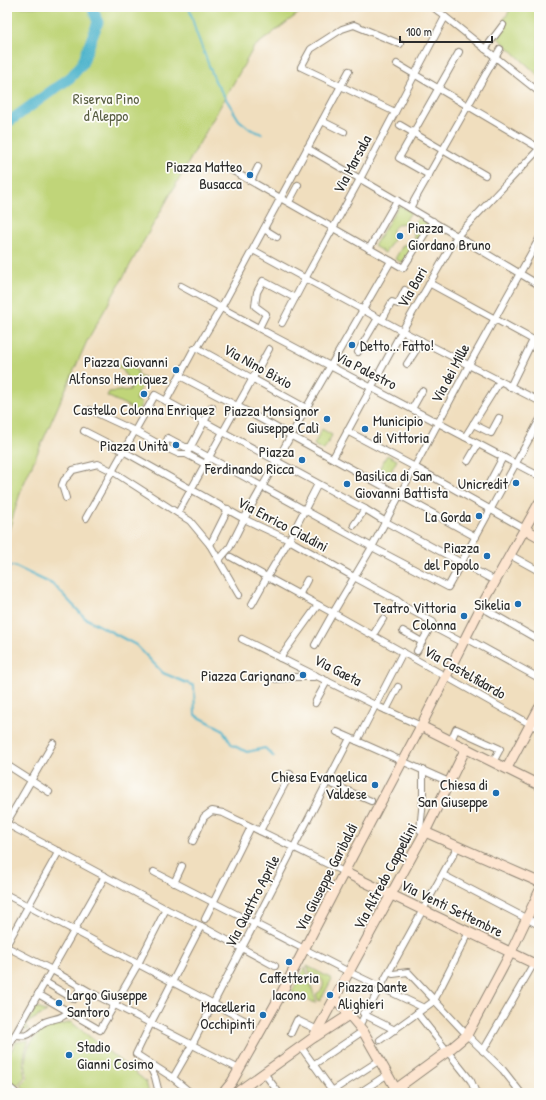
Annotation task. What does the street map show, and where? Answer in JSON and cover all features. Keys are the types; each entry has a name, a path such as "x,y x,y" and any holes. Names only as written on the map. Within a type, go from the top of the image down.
{"main road":[{"path":"539,503 526,528 539,537"},
{"name":"Via Giuseppe Garibaldi","path":"223,1093 232,1082 279,998 465,641 481,607 526,528"},
{"path":"507,768 539,708"},
{"path":"421,726 539,785"},
{"name":"Via Alfredo Cappellini","path":"316,1034 392,895 466,748"},
{"path":"425,832 539,882"},
{"name":"Via Venti Settembre","path":"344,872 537,965"},
{"path":"335,998 361,1028 388,1074 395,1092 467,1035 539,892"},
{"path":"232,1082 237,1092 301,1047 316,1034 351,1016"}],"street":[{"path":"433,7 539,92"},
{"name":"Via Marsala","path":"282,323 445,17"},
{"path":"485,49 503,24"},
{"path":"395,112 301,67 311,49 342,29 354,25 400,44"},
{"path":"411,206 500,49"},
{"path":"429,175 399,158 460,52"},
{"path":"397,64 539,148"},
{"path":"168,402 182,377 194,349 197,348 221,308 349,71"},
{"path":"322,121 344,132"},
{"path":"400,125 485,175"},
{"path":"307,148 396,200 411,206 434,222 539,285"},
{"name":"Via Bari","path":"334,458 347,431 402,331 457,236 539,148"},
{"path":"251,181 258,167"},
{"path":"234,170 333,227 390,263 402,268 434,222"},
{"path":"289,202 298,185"},
{"path":"368,248 396,200"},
{"path":"264,229 277,237"},
{"name":"Via dei Mille","path":"315,646 386,522 469,365 539,239"},
{"path":"252,250 362,310 539,401"},
{"path":"219,560 230,547 290,434 390,263"},
{"path":"259,328 266,314 255,306 257,292 263,281 295,298"},
{"path":"429,284 536,342 510,387"},
{"name":"Via Palestro","path":"181,286 539,476"},
{"path":"358,352 392,302 398,304 406,290"},
{"path":"407,364 422,341"},
{"name":"Via Nino Bixio","path":"197,348 306,408"},
{"path":"178,513 269,349"},
{"path":"182,377 290,434 474,536"},
{"path":"466,437 500,381"},
{"path":"412,409 422,391"},
{"path":"86,518 155,395 275,462 365,508 386,522 495,581"},
{"path":"186,454 212,407"},
{"path":"90,410 135,431 161,446 179,454 186,454 205,464"},
{"path":"473,424 491,433 499,418"},
{"path":"161,446 168,438 185,447 191,446 372,547 448,587 474,536 539,421"},
{"name":"Via Enrico Cialdini","path":"84,431 123,451 244,519 289,540 433,622 430,626 465,641 539,678"},
{"path":"347,431 526,528"},
{"path":"468,461 478,444"},
{"path":"487,486 503,457"},
{"path":"66,498 62,485 64,480 73,470 98,464 112,471 190,521 210,545 239,596"},
{"path":"252,604 289,540 318,485"},
{"path":"354,525 365,508"},
{"path":"210,545 228,509"},
{"path":"511,556 539,571"},
{"name":"Via Castelfidardo","path":"231,557 539,729"},
{"path":"299,595 307,580"},
{"path":"280,658 318,605"},
{"path":"481,607 539,640"},
{"path":"373,635 383,619"},
{"path":"417,651 430,626"},
{"path":"403,631 422,642"},
{"name":"Via Gaeta","path":"242,639 375,705 421,726"},
{"path":"357,741 402,652"},
{"path":"276,679 293,676 314,677 315,675"},
{"path":"315,703 327,681"},
{"path":"386,710 398,687"},
{"path":"451,741 456,729 500,749 494,762"},
{"path":"336,732 449,782"},
{"name":"Via Quattro Aprile","path":"174,1076 214,1003 350,738"},
{"path":"53,743 7,823 275,966"},
{"path":"7,765 49,792"},
{"path":"423,770 423,800 420,830 425,832"},
{"path":"260,831 290,774"},
{"path":"327,782 371,801"},
{"name":"Via Venti Settembre","path":"193,841 204,817 212,811 223,813 251,828 344,872"},
{"path":"205,919 251,828"},
{"path":"313,1065 361,1028 369,1007 381,988 458,846"},
{"path":"59,851 7,946 81,987 239,1069"},
{"path":"174,883 182,866"},
{"path":"154,872 349,972 424,1008"},
{"path":"443,875 539,925"},
{"path":"7,1048 105,876"},
{"path":"7,895 248,1022"},
{"path":"38,994 100,1030 138,964 166,909"},
{"path":"191,1093 174,1076 147,1062 136,1054 201,926"},
{"path":"380,1040 434,1000 469,932"},
{"path":"483,1051 537,965"},
{"path":"393,974 408,972 502,1070 521,1093"},
{"path":"45,982 74,999 81,987"},
{"path":"15,1036 27,1035 42,1023 51,1019 62,1017 68,1012"},
{"path":"417,1013 471,1081 476,1093"},
{"path":"351,1016 365,1015 395,1030"},
{"path":"290,1034 296,1020 316,1034"},
{"path":"301,1047 333,1092 380,1060"},
{"path":"147,1062 155,1077 158,1093"},
{"path":"264,1073 279,1093"},
{"path":"359,1093 388,1074"},
{"path":"7,1085 16,1093"}],"green space":[{"name":"Riserva Pino d'Aleppo","path":"7,7 302,7 303,10 254,47 87,341 21,490 7,536"},
{"path":"511,7 539,7 539,76 496,36 507,23 503,21"},
{"path":"399,205 411,212 404,223 395,226 392,234 393,240 385,253 374,246"},
{"path":"419,217 428,222 417,240 414,238 412,228"},
{"path":"411,242 415,244 403,263 395,259 403,245"},
{"path":"124,361 129,364 128,366 138,371 137,375 145,379 135,399 142,403 138,412 107,396 109,392 130,390 131,386 123,370 117,367"},
{"path":"322,429 332,435 324,450 314,445"},
{"path":"387,455 397,460 389,475 379,469"},
{"path":"307,966 332,979 320,1001 318,1000 316,994 322,988 323,981 318,976 310,974"},
{"path":"305,967 316,1001 315,1003 292,992"},
{"path":"36,1007 47,1012 33,1019 26,1025 29,1029 28,1030 23,1030"},
{"name":"Stadio Gianni Cosimo","path":"71,1022 143,1079 146,1082 149,1093 29,1093 21,1086 28,1077 26,1069 26,1054 32,1041 37,1035 50,1027"},
{"path":"29,1040 24,1058 25,1077 16,1087 7,1080 7,1058 16,1042"}],"waterway":[{"path":"7,123 71,77 82,64 98,22 92,7"},
{"path":"189,7 196,32 215,81 239,120 250,129 262,134"},
{"path":"7,566 14,566 54,585 85,618 136,645 163,673 194,686 195,715 222,729 232,745 247,752 265,748 274,757"}],"place":[{"name":"Piazza Matteo Busacca","path":"250,175"},
{"name":"Piazza Giordano Bruno","path":"400,236"},
{"name":"Detto... Fatto!","path":"352,345"},
{"name":"Piazza Giovanni Alfonso Henriquez","path":"176,370"},
{"name":"Castello Colonna Enriquez","path":"144,394"},
{"name":"Piazza Monsignor Giuseppe Calì","path":"327,419"},
{"name":"Municipio di Vittoria","path":"365,429"},
{"name":"Piazza Unità","path":"176,445"},
{"name":"Piazza Ferdinando Ricca","path":"302,460"},
{"name":"Unicredit","path":"516,483"},
{"name":"Basilica di San Giovanni Battista","path":"347,484"},
{"name":"La Gorda","path":"479,516"},
{"name":"Piazza del Popolo","path":"487,556"},
{"name":"Sikelia","path":"518,604"},
{"name":"Teatro Vittoria Colonna","path":"464,616"},
{"name":"Piazza Carignano","path":"303,675"},
{"name":"Chiesa Evangelica Valdese","path":"375,785"},
{"name":"Chiesa di San Giuseppe","path":"496,793"},
{"name":"Caffetteria Iacono","path":"289,962"},
{"name":"Piazza Dante Alighieri","path":"330,995"},
{"name":"Largo Giuseppe Santoro","path":"59,1003"},
{"name":"Macelleria Occhipinti","path":"263,1015"},
{"name":"Stadio Gianni Cosimo","path":"69,1055"}]}
